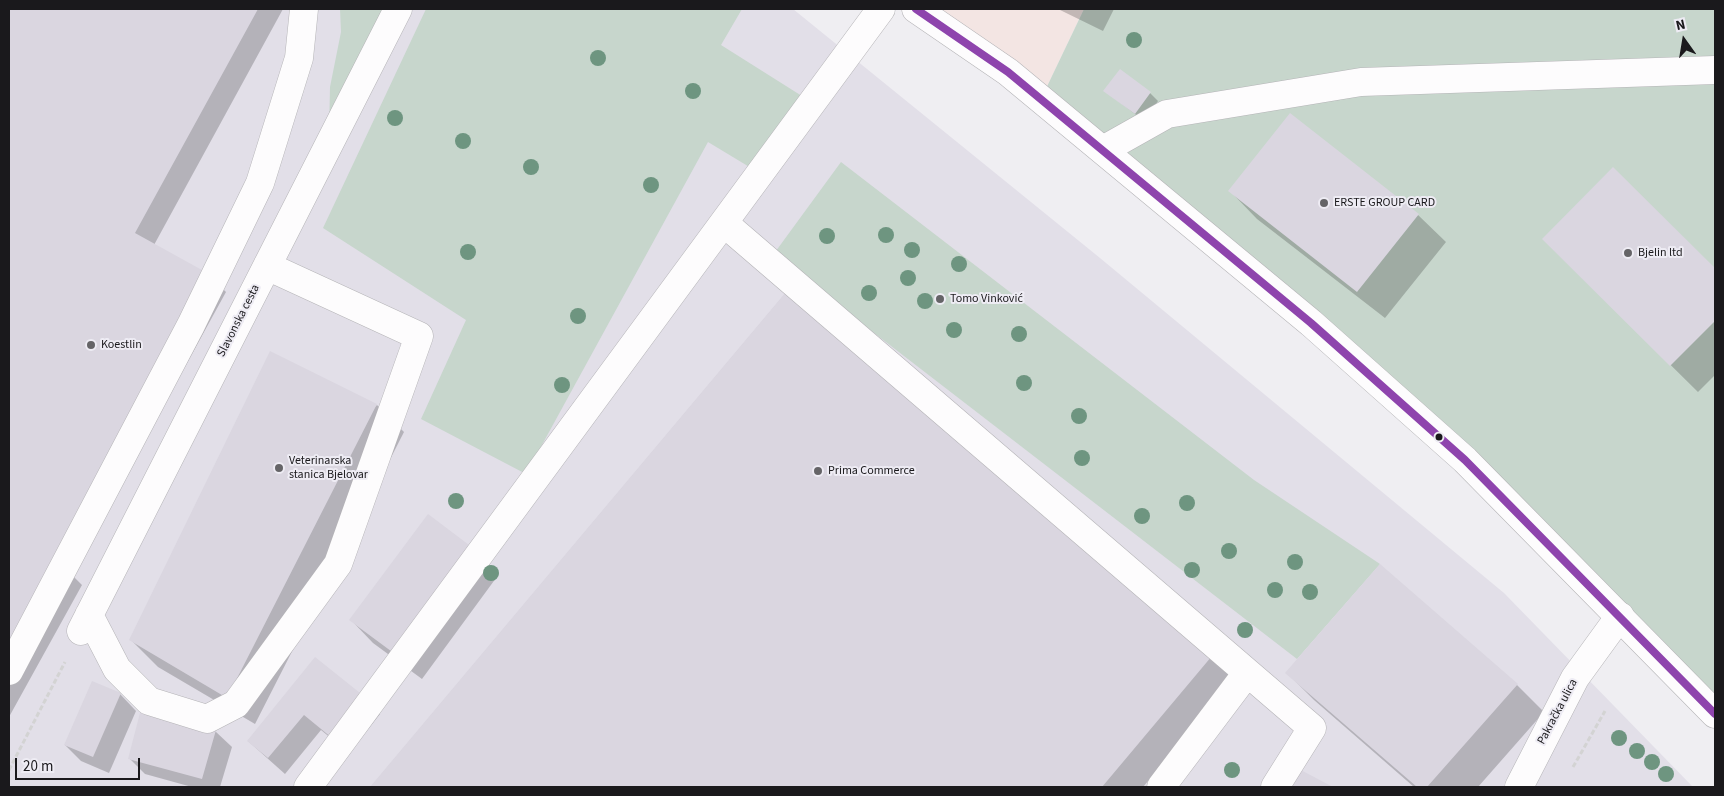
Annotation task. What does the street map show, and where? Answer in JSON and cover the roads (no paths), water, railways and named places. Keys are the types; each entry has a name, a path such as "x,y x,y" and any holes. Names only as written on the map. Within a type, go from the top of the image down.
{"main road":[{"path":"9,671 191,325 260,183 300,58 304,9"},
{"name":"Slavonska cesta","path":"267,266 420,336 338,564 236,704 207,719 149,701 117,669 85,624 267,266 398,9"},
{"path":"308,787 881,9"},
{"path":"916,9 1008,72 1271,288 1465,460 1715,714"},
{"path":"1103,150 1167,114 1361,82 1715,70"},
{"path":"724,223 1312,728 1275,787"},
{"name":"Pakračka ulica","path":"1519,787 1575,678 1620,616"},
{"path":"1161,787 1247,673"}],"place":[{"name":"ERSTE GROUP CARD","path":"1324,203"},
{"name":"Bjelin ltd","path":"1628,253"},
{"name":"Tomo Vinković","path":"940,299"},
{"name":"Koestlin","path":"91,345"},
{"name":"Veterinarska stanica Bjelovar","path":"279,468"},
{"name":"Prima Commerce","path":"818,471"}]}
